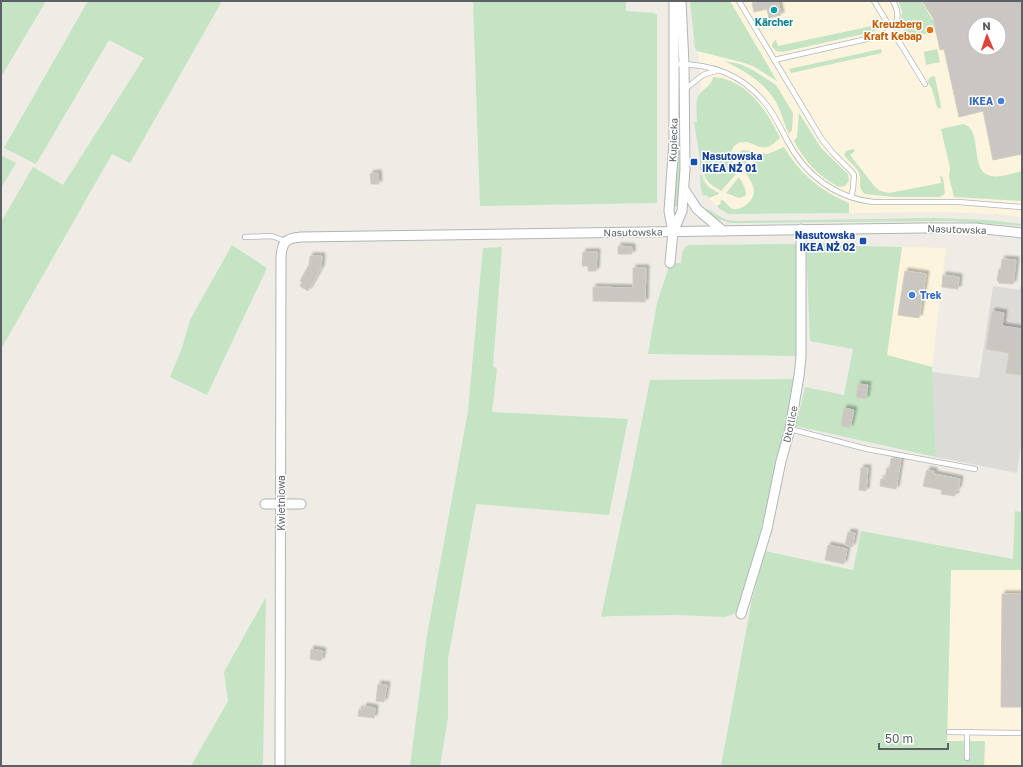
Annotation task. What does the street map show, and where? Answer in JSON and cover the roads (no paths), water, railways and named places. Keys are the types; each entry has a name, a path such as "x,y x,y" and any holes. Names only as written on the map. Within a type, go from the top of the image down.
{"street":[{"name":"Kupiecka","path":"673,232 669,211 674,142 674,1"},
{"name":"Kupiecka","path":"673,232 681,214 684,188 685,89 681,1"},
{"path":"684,188 700,212 723,231"},
{"name":"Nasutowska","path":"285,241 295,237 801,229 961,228 1022,233"},
{"name":"Dłotlice","path":"742,614 767,529 781,461 790,429 799,376 801,357 801,229"},
{"path":"670,263 673,232"},
{"name":"Kwietniowa","path":"280,766 281,258 285,241"},
{"path":"265,504 301,504"}],"lane":[{"path":"739,1 821,138 829,149 851,170 854,179 851,197"},
{"path":"874,1 925,84"},
{"path":"774,60 880,36 892,30 896,23 898,15 893,1"},
{"path":"674,64 706,66 718,70 742,82 755,91 765,102 793,151 810,174 829,187 851,197 879,202 958,202 1022,206"},
{"path":"685,89 703,75 718,70"},
{"name":"Nasutowska","path":"245,237 272,236 285,241"},
{"path":"790,429 867,449 975,469"},
{"path":"949,732 1022,733"},
{"path":"967,733 967,758"}],"place":[{"name":"Kärcher","path":"774,10"},
{"name":"Kreuzberg Kraft Kebap","path":"930,30"},
{"name":"IKEA","path":"1001,101"},
{"name":"Nasutowska IKEA NŻ 01","path":"694,162"},
{"name":"Nasutowska IKEA NŻ 02","path":"863,241"},
{"name":"Trek","path":"912,295"}]}
